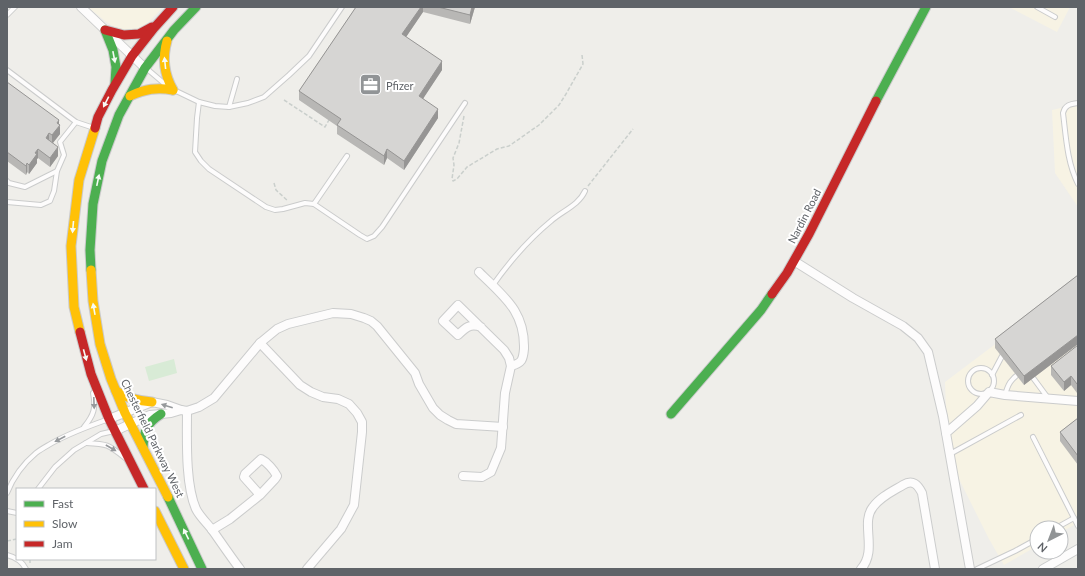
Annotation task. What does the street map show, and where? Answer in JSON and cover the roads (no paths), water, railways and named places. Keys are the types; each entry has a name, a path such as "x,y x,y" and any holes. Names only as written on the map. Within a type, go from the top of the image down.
{"street":[{"path":"144,488 109,419 91,374 74,307 71,246 79,180 98,117 132,56 173,7"},
{"name":"Chesterfield Parkway West","path":"196,7 174,30 145,68 119,115 102,161 93,204 90,250 92,301 100,344 111,379 125,413 202,569"},
{"name":"Nardin Road","path":"672,414 770,299 794,261 858,135 926,7"},
{"path":"84,8 145,68"},
{"path":"105,30 124,35 139,34 159,23"},
{"path":"105,30 116,67 115,85"},
{"path":"170,36 165,47 164,58 166,74 173,90"},
{"path":"130,96 139,90 150,88 173,90"},
{"path":"794,261 853,298 903,326 918,338 928,352 944,416 958,506 970,569"},
{"path":"479,272 509,302 521,323 524,336 524,354 520,362 511,366"},
{"path":"115,431 150,415 199,407 214,398 260,343 277,329 301,320 333,313 351,314 371,321 378,326 415,373 419,384 433,408 440,415 456,424 503,427"},
{"path":"463,476 482,477 490,472 496,460 501,448 506,393 511,366 509,358 504,350 481,327"},
{"path":"260,343 300,385 311,392 324,397 338,399 349,404 357,413 362,422 354,505 341,529 307,569"},
{"path":"116,391 130,400 152,402 184,410"},
{"path":"946,433 977,406 989,392 1005,395 1078,401"},
{"path":"109,419 152,402"},
{"path":"184,410 192,496 197,510 240,569"},
{"path":"143,447 144,432 152,420 161,414"},
{"path":"861,569 869,554 869,514 872,507 878,501 906,483 913,483 919,486 922,493 935,569"},
{"path":"212,530 230,519 260,495"},
{"path":"156,513 184,569"},
{"path":"1043,569 1078,549"}],"lane":[{"path":"7,15 15,7"},
{"path":"145,68 173,90 199,102 215,106 229,107 248,103 264,96 290,75 309,56 342,7"},
{"path":"1037,7 1055,17"},
{"path":"7,70 76,122 95,128"},
{"path":"229,107 237,79"},
{"path":"199,102 195,152 209,169 266,207 275,210 305,203 314,204 360,236 367,239 374,236 382,227 465,103"},
{"path":"1078,102 1068,105 1064,109 1063,113 1067,147 1072,170 1078,184"},
{"path":"7,202 41,205 50,201 54,191 57,171 64,155 60,142 76,122"},
{"path":"314,204 347,156"},
{"path":"7,181 9,183 25,187 57,171"},
{"path":"492,286 508,264 528,242 551,220 582,198 585,191"},
{"path":"992,375 1002,356 1010,350"},
{"path":"979,368 986,369 992,375 994,384 989,392 981,394 974,392 968,386 968,378 972,371 979,368"},
{"path":"1005,395 1007,386 1011,380 1026,369 1048,399"},
{"path":"83,428 91,419 94,411 95,401 91,374"},
{"path":"950,454 1021,415"},
{"path":"7,493 16,477 37,452 63,437 109,419"},
{"path":"39,488 55,467 74,450 101,434 115,431"},
{"path":"1033,437 1078,526"},
{"path":"86,443 108,445 131,463"},
{"path":"1069,521 1074,518"},
{"path":"977,569 1029,544"},
{"path":"18,560 25,568"}],"place":[{"name":"Pfizer","path":"371,85"}]}
